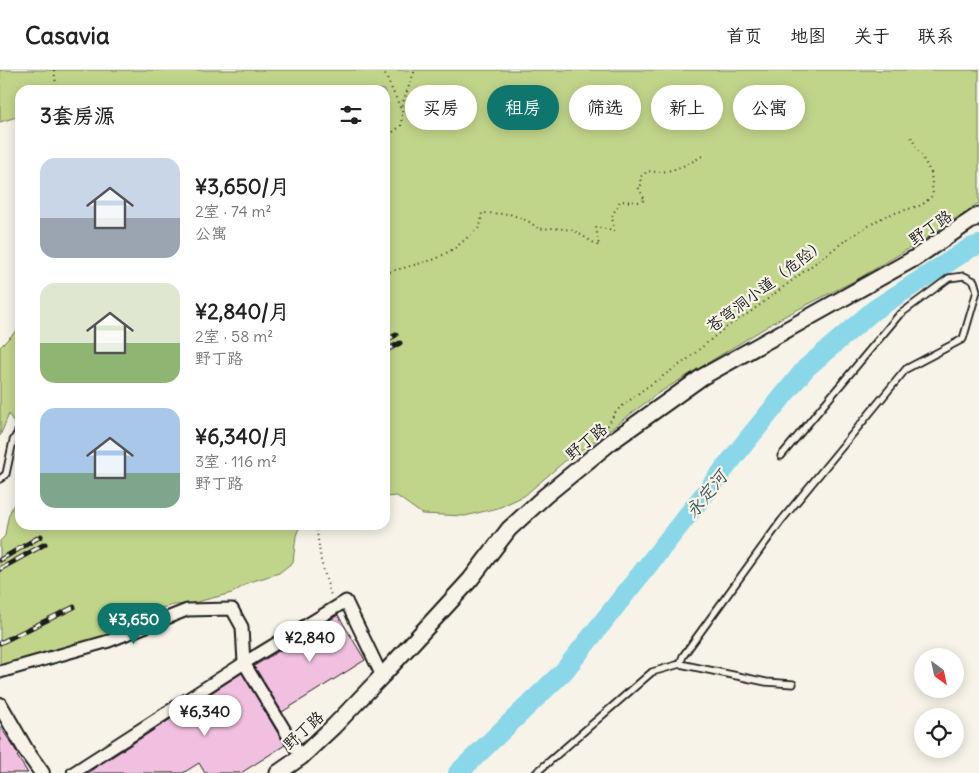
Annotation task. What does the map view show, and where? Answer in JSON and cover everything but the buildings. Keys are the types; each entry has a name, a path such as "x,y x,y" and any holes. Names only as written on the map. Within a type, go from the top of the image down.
{"main road":[{"name":"野丁路","path":"278,773 301,757 382,676 470,580 509,529 545,496 611,442 702,377 916,258 979,215"}],"street":[{"path":"72,773 244,663 346,601 382,676"},
{"path":"0,672 109,641 187,610 232,609 242,627 244,663 301,757"},
{"path":"0,704 26,752 42,773"}],"lane":[{"path":"680,664 683,656 781,521 906,369 963,339 977,291 974,281 964,276 949,278 899,315 781,456"},
{"path":"0,479 6,474 15,437"},
{"path":"536,773 652,672 680,664 766,682 793,684"}],"path":[{"path":"54,70 56,85"},
{"path":"383,70 402,110"},
{"path":"390,134 401,126 403,102 415,70"},
{"name":"苍穹洞小道（危险）","path":"603,434 616,411 847,239 885,216 922,205 933,195 931,173 910,135"},
{"path":"390,272 436,259 455,248 480,227 482,213 510,214 528,221 539,229 573,230 599,246 596,227 614,231 612,216 620,201 639,202 645,200 638,186 641,185 640,177 648,171 672,170 704,155"},
{"path":"317,530 321,561 335,608"}],"green space":[{"path":"0,70 979,70 979,203 925,239 856,280 781,318 657,394 565,461 524,496 498,508 465,516 422,514 397,496 390,497 390,85 15,85 15,118 0,122"},
{"path":"15,332 15,425 9,414 0,436 0,347"},
{"path":"15,503 15,530 298,530 293,562 279,573 250,582 232,593 189,604 174,605 144,612 132,624 117,633 0,668 0,541 5,536 11,510"}],"waterway":[{"name":"永定河","path":"458,773 564,671 806,368 874,310 970,248 979,245"}],"railway":[{"path":"390,338 396,335"},
{"path":"390,348 400,343"},
{"path":"0,560 41,536"},
{"path":"0,569 45,544"},
{"path":"0,643 74,607"}]}
